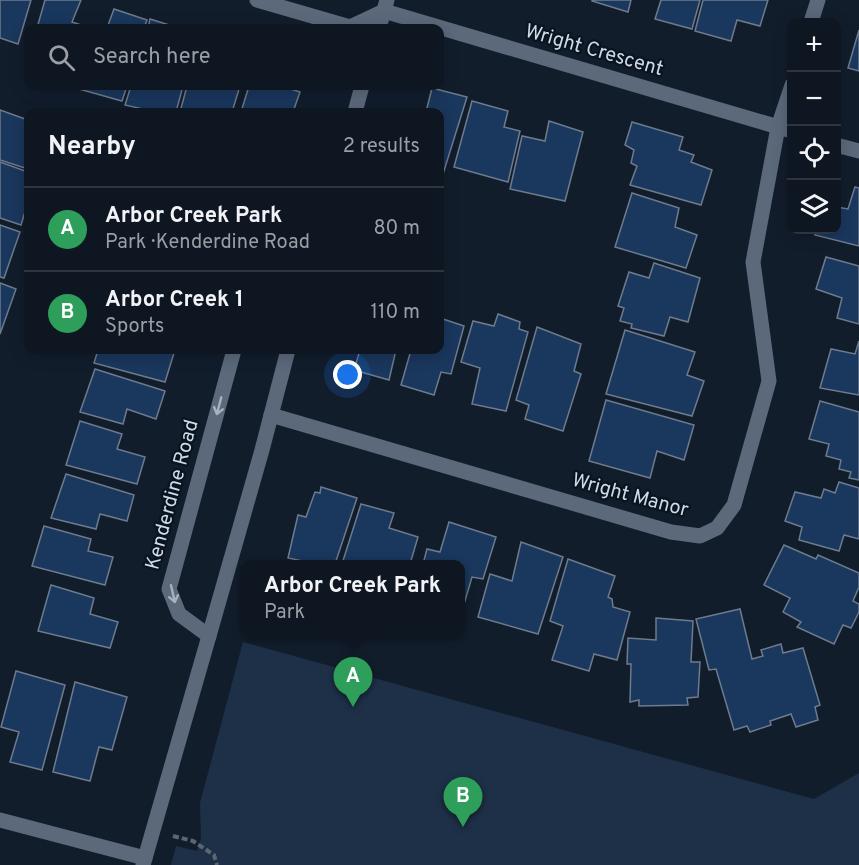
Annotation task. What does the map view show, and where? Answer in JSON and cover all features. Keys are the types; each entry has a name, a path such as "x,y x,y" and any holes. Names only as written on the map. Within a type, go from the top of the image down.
{"street":[{"path":"257,0 340,24"},
{"path":"812,18 818,0"},
{"path":"354,24 383,4"},
{"path":"380,24 383,4"},
{"name":"Wright Crescent","path":"383,4 785,129"},
{"path":"355,108 361,90"},
{"name":"Wright Manor","path":"271,415 672,532 700,536 717,528 734,505 769,381 753,262 785,129"},
{"path":"841,146 859,151"},
{"name":"Kenderdine Road","path":"209,636 179,615 170,589 233,354"},
{"path":"0,820 144,861 287,354"}],"path":[{"path":"153,831 193,841 214,855 217,865"}],"shaded area":[{"path":"243,642 814,799 859,773 859,865 171,865 176,846 197,851 201,838 200,803"}],"building":[{"path":"0,0 31,0 18,44 0,38"},
{"path":"45,0 81,0 72,22 78,24 38,24"},
{"path":"592,0 631,0 628,12"},
{"path":"661,0 700,0 692,29 655,19"},
{"path":"703,0 768,0 760,26 737,20 731,41 695,31"},
{"path":"114,9 147,20 146,24 108,24"},
{"path":"150,19 166,24 149,24"},
{"path":"859,30 859,71 848,68"},
{"path":"83,90 126,90 122,101"},
{"path":"130,90 182,90 177,108 138,108 125,105"},
{"path":"186,90 239,90 233,108 181,108"},
{"path":"248,90 300,92 294,108 242,108"},
{"path":"432,90 467,97 444,171 444,108 427,108"},
{"path":"472,101 508,111 504,127 520,131 508,182 454,167"},
{"path":"0,110 24,119 24,168 0,160"},
{"path":"549,121 583,132 565,201 510,189 522,136 545,141"},
{"path":"632,122 683,137 679,150 694,155 691,162 712,170 701,205 630,185 637,166 631,163 634,150 625,145"},
{"path":"0,162 24,171 24,215 21,225 0,218"},
{"path":"855,187 859,188 859,246 815,235 841,234 841,208 848,209"},
{"path":"632,193 679,208 675,227 697,235 686,268 615,247"},
{"path":"0,225 20,232 4,278 0,277"},
{"path":"826,257 859,266 859,324 837,318 842,298 816,289"},
{"path":"654,263 700,278 688,322 670,317 664,336 631,328 632,324 620,321 624,308 618,306 629,272 649,278"},
{"path":"0,283 16,289 0,334"},
{"path":"498,314 520,322 519,329 528,332 506,411 472,404 480,368 461,362 473,321 494,326"},
{"path":"444,319 464,326 451,374 441,372 434,395 401,385 410,354 444,354"},
{"path":"537,327 581,344 574,371 581,374 563,431 525,419 529,405 516,400"},
{"path":"625,330 695,352 687,375 704,381 692,416 606,394"},
{"path":"859,341 859,395 820,388 831,349 855,354"},
{"path":"97,354 174,354 165,382 94,363"},
{"path":"359,354 395,354 389,380 354,370"},
{"path":"95,369 165,391 156,419 127,409 123,424 80,412"},
{"path":"606,400 694,425 684,460 657,451 650,478 589,461"},
{"path":"820,401 859,412 859,480 849,478 851,472 839,469 841,460 826,456 829,444 809,439"},
{"path":"80,421 122,434 117,449 145,457 137,484 66,465"},
{"path":"66,474 134,495 127,521 100,514 96,529 51,518"},
{"path":"839,482 859,488 859,539 844,535 839,551 799,540 802,527 785,521 795,492 821,498 824,489 835,493"},
{"path":"321,487 357,498 336,560 288,558 298,515 306,517 315,492 320,493"},
{"path":"361,504 394,513 389,528 418,537 411,560 343,560"},
{"path":"449,522 496,537 483,579 472,577 465,601 465,560 424,560 427,549 440,552"},
{"path":"44,526 91,539 88,551 113,557 105,585 32,566"},
{"path":"521,542 563,557 538,634 478,617 490,574 512,581"},
{"path":"784,545 816,559 818,555 859,573 859,587 853,601 859,604 859,612 851,628 843,625 834,644 797,627 801,622 783,612 790,598 764,585"},
{"path":"568,559 615,576 608,597 612,599 613,607 630,612 617,660 594,654 589,671 552,660 563,626 550,621"},
{"path":"51,585 94,598 90,614 118,622 110,648 38,631"},
{"path":"740,609 752,659 763,656 761,650 781,644 783,653 803,648 820,705 815,707 818,720 796,727 791,714 770,721 771,725 750,732 747,726 734,730 716,669 709,670 696,619"},
{"path":"656,618 693,621 691,662 700,662 698,697 687,698 688,705 639,706 639,700 630,702 631,664 627,664 628,638 656,640"},
{"path":"16,671 65,685 42,770 10,762 19,732 1,727"},
{"path":"75,682 127,697 112,750 99,747 90,781 53,772"}],"place":[{"name":"Arbor Creek Park","path":"353,707"},
{"name":"Arbor Creek 1","path":"463,827"}]}
